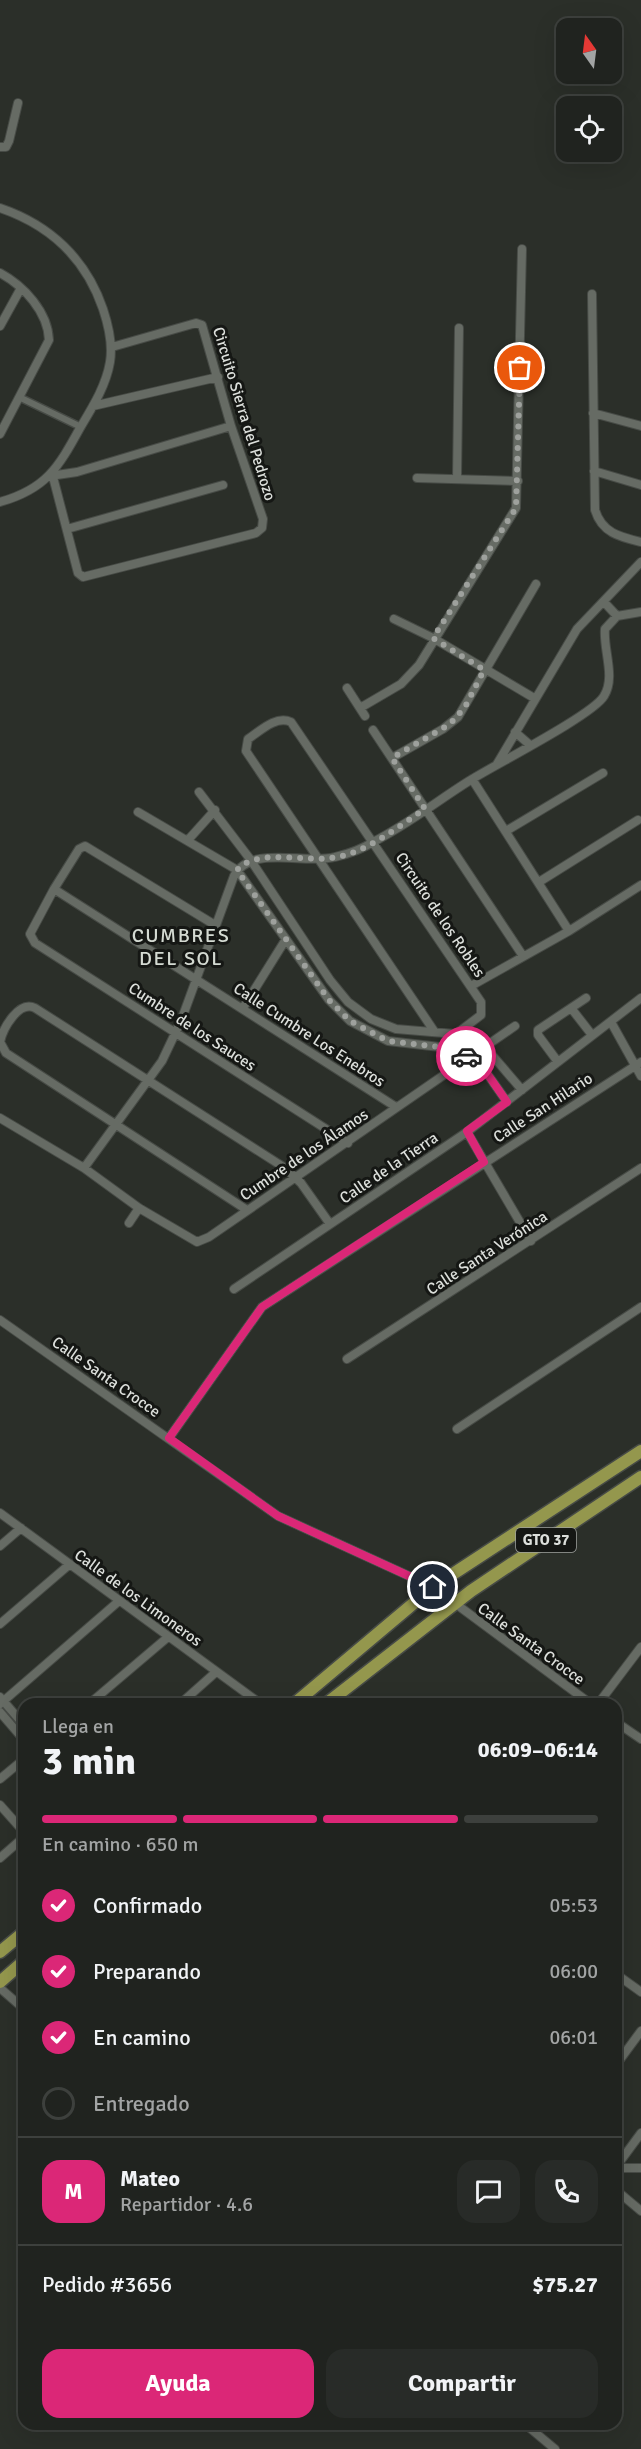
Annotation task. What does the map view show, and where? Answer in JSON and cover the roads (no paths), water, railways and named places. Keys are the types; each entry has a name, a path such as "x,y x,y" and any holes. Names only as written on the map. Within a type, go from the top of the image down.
{"main road":[{"name":"GTO 37","path":"301,1698 433,1587 641,1451"},
{"name":"GTO 37","path":"334,1698 453,1604 641,1477"},
{"path":"1,1950 18,1937"},
{"path":"0,1982 18,1966"}],"street":[{"path":"3,147 18,103"},
{"path":"0,208 41,227 68,248 97,291 108,325 112,347 107,375 93,406 51,476"},
{"path":"360,708 407,678 418,665 516,508 522,249"},
{"path":"0,273 21,288 43,316 50,340 0,434"},
{"path":"0,326 21,288"},
{"path":"592,294 594,471 597,518 609,532 641,542"},
{"name":"Circuito Sierra del Pedrozo","path":"51,476 78,573 86,578 256,533 262,528 263,519 231,426 218,377 200,324 112,347"},
{"path":"457,479 459,328"},
{"path":"93,406 218,377"},
{"path":"21,398 81,427"},
{"path":"593,414 641,426"},
{"path":"0,502 27,493 51,476 231,426"},
{"path":"594,471 641,485"},
{"path":"417,478 518,481"},
{"path":"67,529 223,484"},
{"path":"496,765 577,629 641,562"},
{"path":"392,758 450,724 465,707 484,670 536,584"},
{"path":"604,602 617,616"},
{"path":"84,1168 150,1082 177,1032 237,870 250,859 320,859 346,854 374,842 472,779 587,711 604,696 608,675 605,629 617,616 641,612"},
{"path":"394,619 433,638 534,698"},
{"path":"347,688 365,716"},
{"name":"Circuito de los Robles","path":"434,1031 246,751 248,739 280,719 291,722 481,1002 481,1015 456,1034"},
{"path":"373,730 523,956"},
{"path":"515,732 530,745"},
{"path":"506,831 603,773"},
{"path":"472,779 569,931"},
{"path":"199,792 215,810 250,859 330,980 348,1002 371,1019 396,1029 456,1034 486,1048 522,1090"},
{"path":"188,840 215,810"},
{"path":"138,812 237,870 329,1000 350,1021 388,1041 440,1047 463,1054 486,1072 507,1102"},
{"path":"538,882 638,820"},
{"path":"54,889 79,849 90,847 215,925"},
{"path":"471,986 569,931 641,885"},
{"name":"Cumbre de los Sauces","path":"54,889 31,929 30,934 35,943 348,1143"},
{"name":"Calle Cumbre Los Enebros","path":"54,889 396,1107"},
{"path":"243,1008 286,939"},
{"path":"558,1062 537,1032 540,1027 586,998"},
{"name":"Calle de la Tierra","path":"234,1289 467,1131 641,998"},
{"path":"247,1210 6,1053 0,1044 19,1009 28,1005 297,1179 330,1224"},
{"path":"571,1008 592,1035"},
{"path":"611,1022 638,1064 641,1076"},
{"name":"Cumbre de los Álamos","path":"139,1208 197,1242 209,1237 297,1179 396,1107 471,1059 515,1026"},
{"name":"Calle San Hilario","path":"169,1438 262,1307 638,1064"},
{"path":"0,1118 84,1168 139,1208 129,1223"},
{"path":"467,1131 531,1241"},
{"name":"Calle Santa Verónica","path":"347,1359 641,1168"},
{"path":"457,1429 641,1307"},
{"name":"Calle Santa Crocce","path":"0,1320 278,1516 433,1587 583,1698"},
{"name":"Calle de los Limoneros","path":"0,1513 253,1698"},
{"path":"0,1546 21,1528"},
{"path":"0,1624 70,1564"},
{"path":"18,1719 1,1701 119,1601"},
{"path":"96,1698 168,1637"},
{"path":"603,1698 641,1647"},
{"path":"187,1698 216,1672"},
{"path":"0,1712 18,1733"},
{"path":"622,1726 641,1739"},
{"path":"0,1779 18,1764"},
{"path":"0,1805 18,1827"},
{"path":"0,1858 18,1840"},
{"path":"622,1978 641,1992"},
{"path":"0,1988 18,2004"},
{"path":"622,2056 641,2031"},
{"path":"622,2160 641,2133"},
{"path":"622,2168 641,2168"},
{"path":"622,2195 641,2211"},
{"path":"532,2430 555,2449"}],"district":[{"name":"CUMBRES DEL SOL","path":"181,946"}]}
